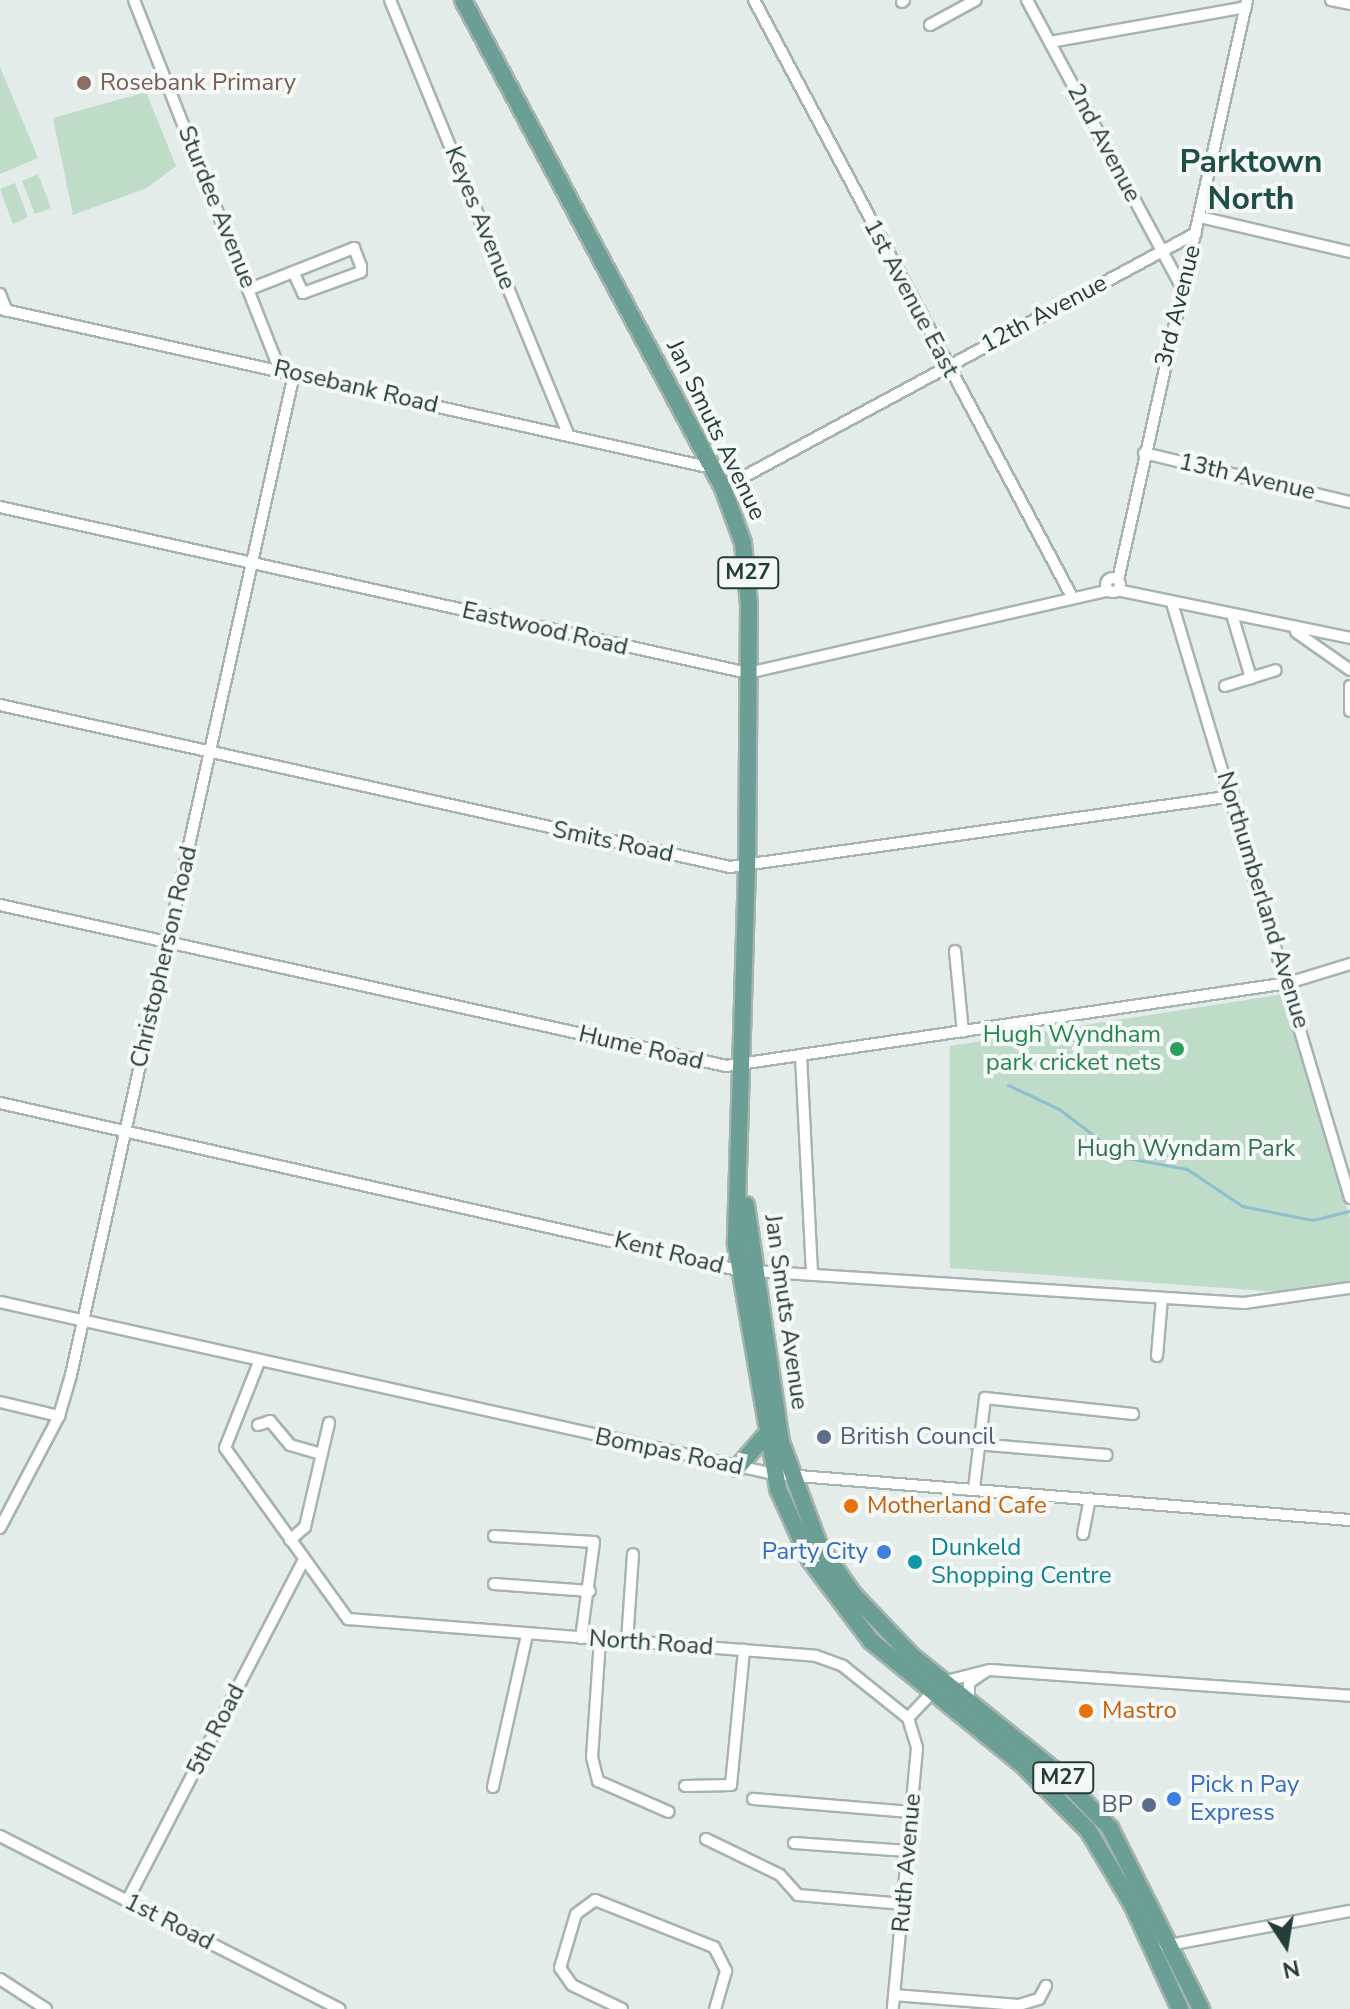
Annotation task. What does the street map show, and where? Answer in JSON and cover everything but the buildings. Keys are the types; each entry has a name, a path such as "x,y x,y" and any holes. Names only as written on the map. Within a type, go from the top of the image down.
{"main road":[{"name":"Jan Smuts Avenue","path":"463,0 473,24 723,488 748,573 741,1188 745,1270 764,1437 819,1545 853,1594 937,1687 1077,1817 1112,1866 1180,2009"},
{"name":"Jan Smuts Avenue","path":"469,0 473,24"},
{"name":"Jan Smuts Avenue","path":"745,1270 781,1474"},
{"path":"737,1468 764,1437"},
{"name":"Jan Smuts Avenue","path":"937,1687 969,1703 1054,1770 1110,1828 1201,2009"}],"street":[{"name":"Sturdee Avenue","path":"134,0 280,370"},
{"name":"Keyes Avenue","path":"390,0 569,436"},
{"path":"930,25 976,0"},
{"name":"2nd Avenue","path":"1027,0 1181,286"},
{"path":"1331,0 1350,4"},
{"name":"1st Avenue East","path":"757,1 947,366 1071,595"},
{"path":"1050,42 1247,4"},
{"name":"3rd Avenue","path":"1114,584 1247,4"},
{"path":"1200,217 1350,252"},
{"name":"12th Avenue","path":"723,488 1196,233"},
{"path":"250,289 293,272 354,248 361,266 361,272 303,293 293,272"},
{"path":"0,294 3,310"},
{"name":"Rosebank Road","path":"3,310 712,468"},
{"name":"Christopherson Road","path":"0,1528 59,1416 84,1321 165,941 254,563 294,374"},
{"name":"13th Avenue","path":"1144,453 1350,502"},
{"name":"Eastwood Road","path":"0,507 748,673 1114,584"},
{"path":"1114,584 1132,592 1233,618 1295,632 1350,638"},
{"name":"Northumberland Avenue","path":"1172,603 1233,796 1350,1198"},
{"path":"1233,618 1251,678"},
{"path":"1295,632 1350,670"},
{"path":"1225,686 1276,670"},
{"path":"1350,686 1350,711"},
{"name":"Smits Road","path":"0,705 747,866 1233,796"},
{"name":"Hume Road","path":"0,905 742,1067 1288,983 1350,964"},
{"path":"955,951 963,1032"},
{"path":"801,1056 812,1275"},
{"name":"Kent Road","path":"0,1103 745,1270 1265,1302 1350,1288"},
{"path":"1157,1356 1162,1298"},
{"name":"Bompas Road","path":"0,1302 737,1468 1350,1520"},
{"name":"North Road","path":"259,1362 229,1428 225,1448 353,1622 830,1659 908,1718"},
{"path":"974,1488 981,1403 989,1397 1133,1414"},
{"path":"0,1402 59,1416"},
{"path":"258,1425 270,1421 290,1445 322,1454"},
{"path":"290,1540 305,1527 329,1423"},
{"path":"976,1444 1107,1455"},
{"path":"1083,1534 1090,1499"},
{"path":"494,1536 594,1542 590,1591 581,1638"},
{"path":"627,1642 633,1554"},
{"name":"5th Road","path":"127,1901 304,1559"},
{"path":"494,1584 590,1591"},
{"path":"493,1787 527,1635"},
{"path":"600,1640 592,1757 598,1781 669,1812"},
{"path":"685,1786 731,1785 744,1650"},
{"path":"969,1703 969,1683 990,1670"},
{"path":"908,1718 937,1687 990,1670 1350,1696"},
{"name":"Ruth Avenue","path":"893,2009 917,1740 908,1718"},
{"path":"753,1799 911,1812"},
{"name":"1st Road","path":"0,1836 339,2009"},
{"path":"706,1839 768,1868 798,1895 904,1904"},
{"path":"794,1843 908,1851"},
{"path":"622,2009 610,2007 572,1985 560,1968 576,1914 595,1900 714,1947 726,1971 715,2009"},
{"path":"1152,1950 1169,1944 1350,1911"},
{"path":"0,1979 46,2009"},
{"path":"894,1995 962,2007 1027,2005 1046,1986"}],"green space":[{"path":"0,67 38,158 0,174"},
{"path":"146,92 176,166 147,188 73,215 53,118"},
{"path":"38,174 51,208 35,214 22,181"},
{"path":"15,183 28,217 13,224 0,189"},
{"name":"Hugh Wyndam Park","path":"1285,994 1350,1219 1350,1281 1291,1293 950,1268 950,1046"}],"waterway":[{"path":"1008,1085 1059,1109 1122,1157 1187,1169 1242,1206 1313,1220 1350,1211"}],"place":[{"name":"Rosebank Primary","path":"84,83"},
{"name":"Hugh Wyndham park cricket nets","path":"1177,1049"},
{"name":"British Council","path":"824,1437"},
{"name":"Motherland Cafe","path":"851,1506"},
{"name":"Party City","path":"884,1552"},
{"name":"Dunkeld Shopping Centre","path":"915,1562"},
{"name":"Mastro","path":"1086,1711"},
{"name":"Pick n Pay Express","path":"1174,1799"},
{"name":"BP","path":"1149,1805"}],"district":[{"name":"Parktown North","path":"1251,182"}]}
